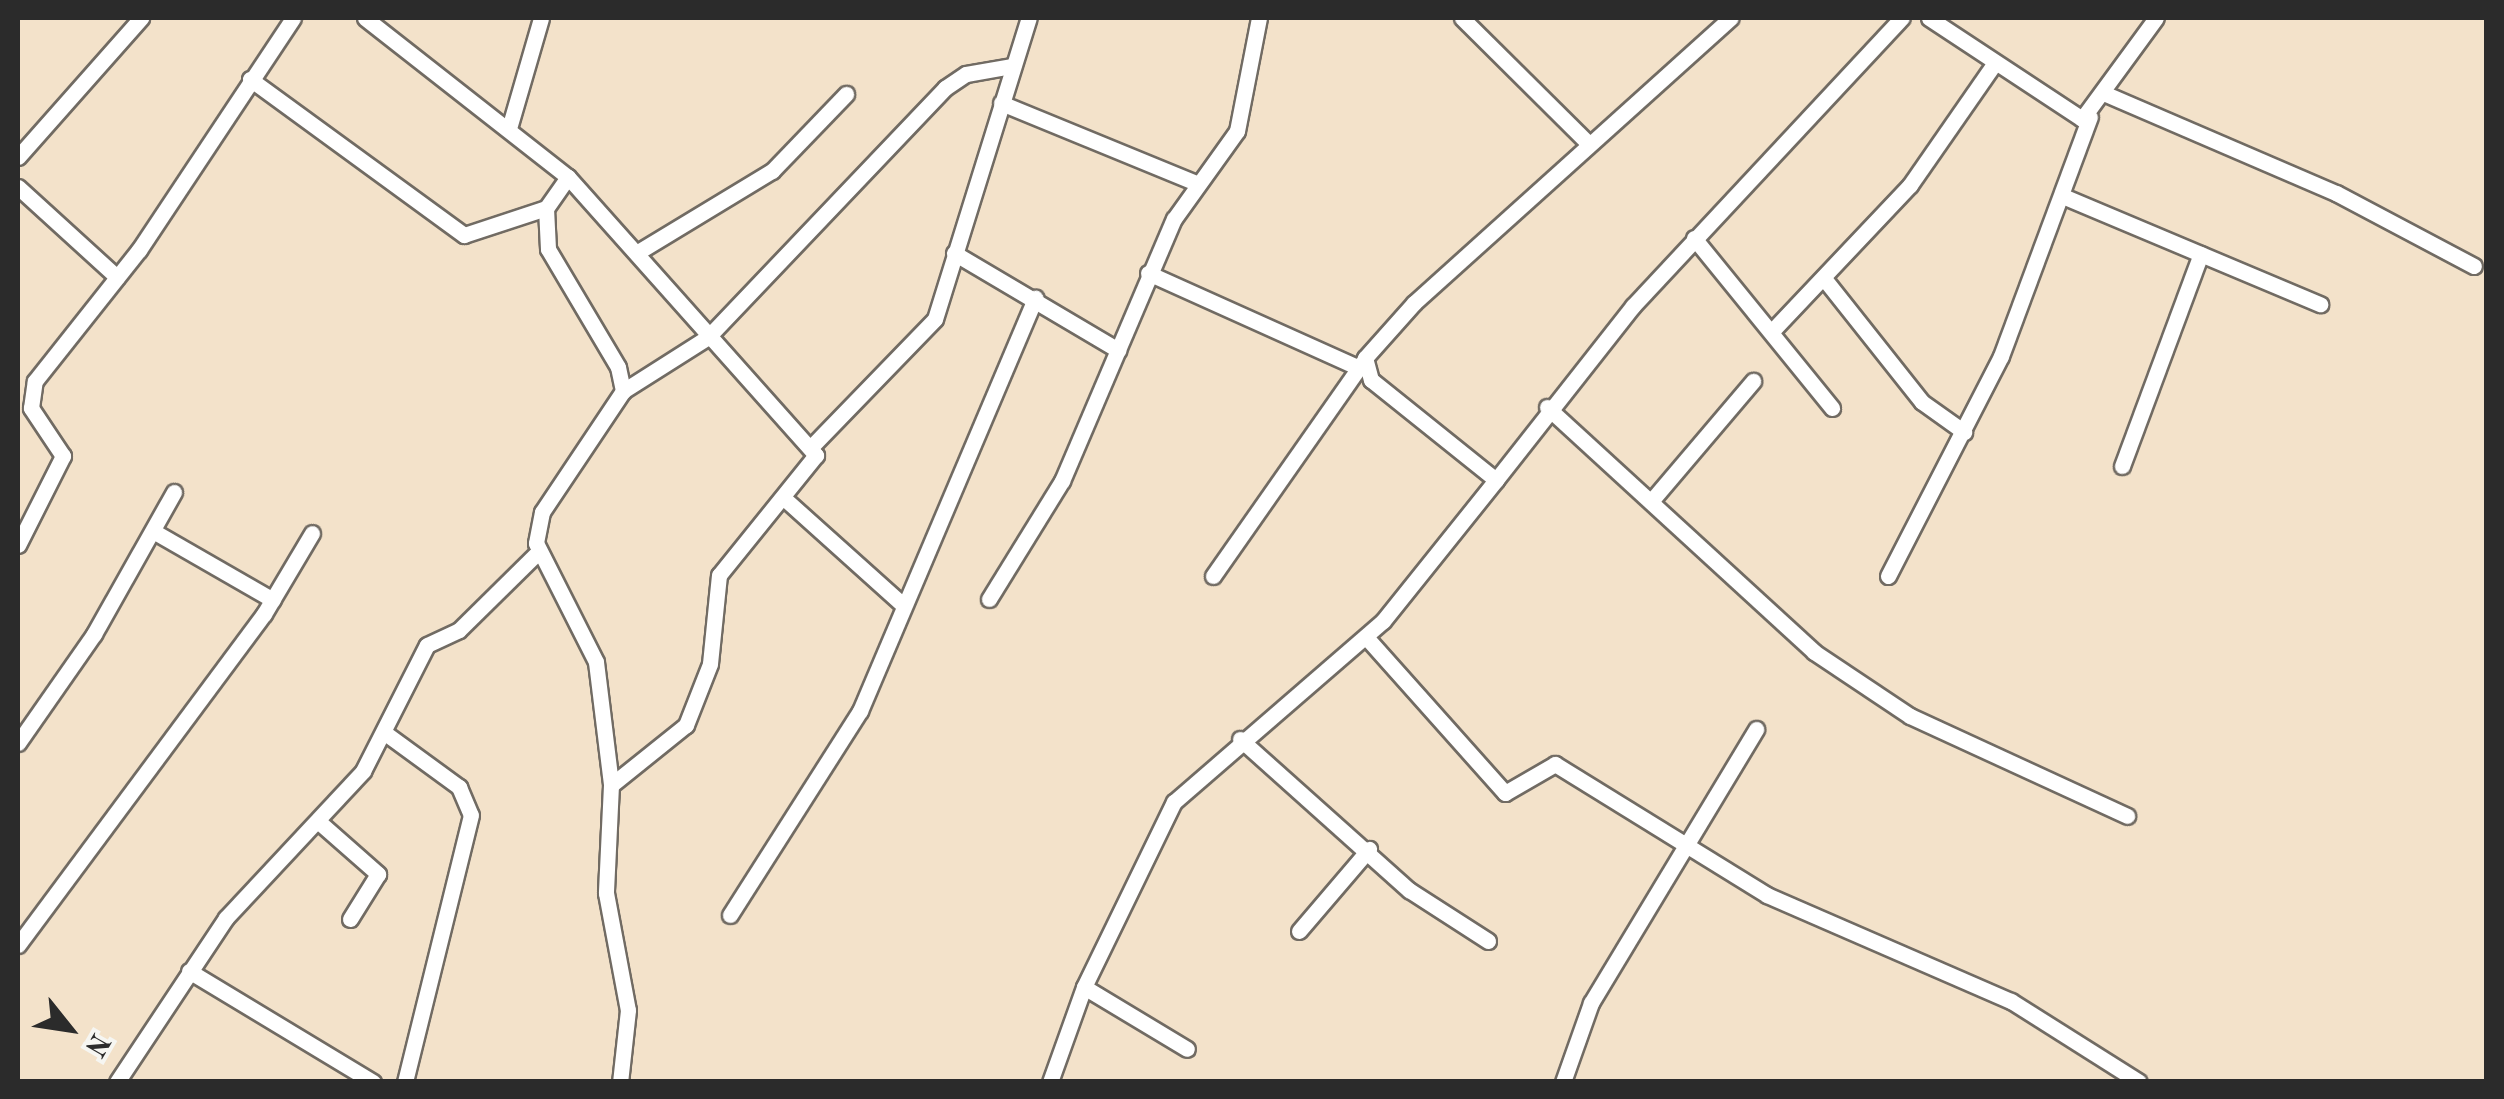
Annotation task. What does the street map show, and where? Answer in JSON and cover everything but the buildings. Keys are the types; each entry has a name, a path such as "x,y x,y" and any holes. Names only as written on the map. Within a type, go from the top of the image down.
{"street":[{"path":"18,156 142,18"},
{"path":"18,545 57,475 63,456 39,425 30,391 117,277 293,18"},
{"path":"364,18 510,125 568,176 708,337 813,445 815,464 719,575 710,664 686,726 610,786"},
{"path":"510,125 541,18"},
{"path":"813,445 926,335 1030,18"},
{"path":"989,599 1062,481 1148,273 1196,183 1237,131 1260,18"},
{"path":"1462,18 1589,144"},
{"path":"1213,576 1362,362 1589,144 1730,18"},
{"path":"1050,1082 1084,987 1174,802 1240,739 1366,636 1496,480 1547,408 1694,238 1902,18"},
{"path":"1929,18 1994,64 2090,117"},
{"path":"1888,576 1964,432 2065,197 2090,117 2156,18"},
{"path":"1773,330 1826,281 1910,185 1994,64"},
{"path":"620,1082 628,1010 606,894 610,786 596,662 539,551 542,512 623,391 708,337 934,98 966,74 1012,66"},
{"path":"250,79 464,235 546,208 568,176"},
{"path":"638,252 772,171 846,94"},
{"path":"2106,94 2336,193 2474,266"},
{"path":"1001,104 1196,183"},
{"path":"18,187 117,277"},
{"path":"2065,197 2320,304"},
{"path":"546,208 548,249 618,366 623,391"},
{"path":"1694,238 1773,330 1832,408"},
{"path":"954,252 1118,350"},
{"path":"2122,466 2200,254"},
{"path":"1148,273 1362,362 1371,380 1496,480"},
{"path":"1826,281 1922,402 1964,432"},
{"path":"730,915 844,741 1035,298"},
{"path":"1653,499 1753,380"},
{"path":"1547,408 1653,499 1788,633 1868,690 2127,816"},
{"path":"18,743 174,492"},
{"path":"786,500 902,605"},
{"path":"152,531 273,600"},
{"path":"18,945 273,600 312,533"},
{"path":"118,1082 189,971 319,822 384,733 427,645 458,630 539,551"},
{"path":"1366,636 1505,794 1555,764 1685,847 1808,917 2011,1002 2119,1076 2139,1082"},
{"path":"1563,1082 1591,1003 1756,729"},
{"path":"384,733 459,786 472,815 405,1082"},
{"path":"1240,739 1369,850 1408,890 1488,941"},
{"path":"319,822 378,874 350,919"},
{"path":"1299,931 1369,850"},
{"path":"189,971 372,1082"},
{"path":"1084,987 1187,1048"}]}
